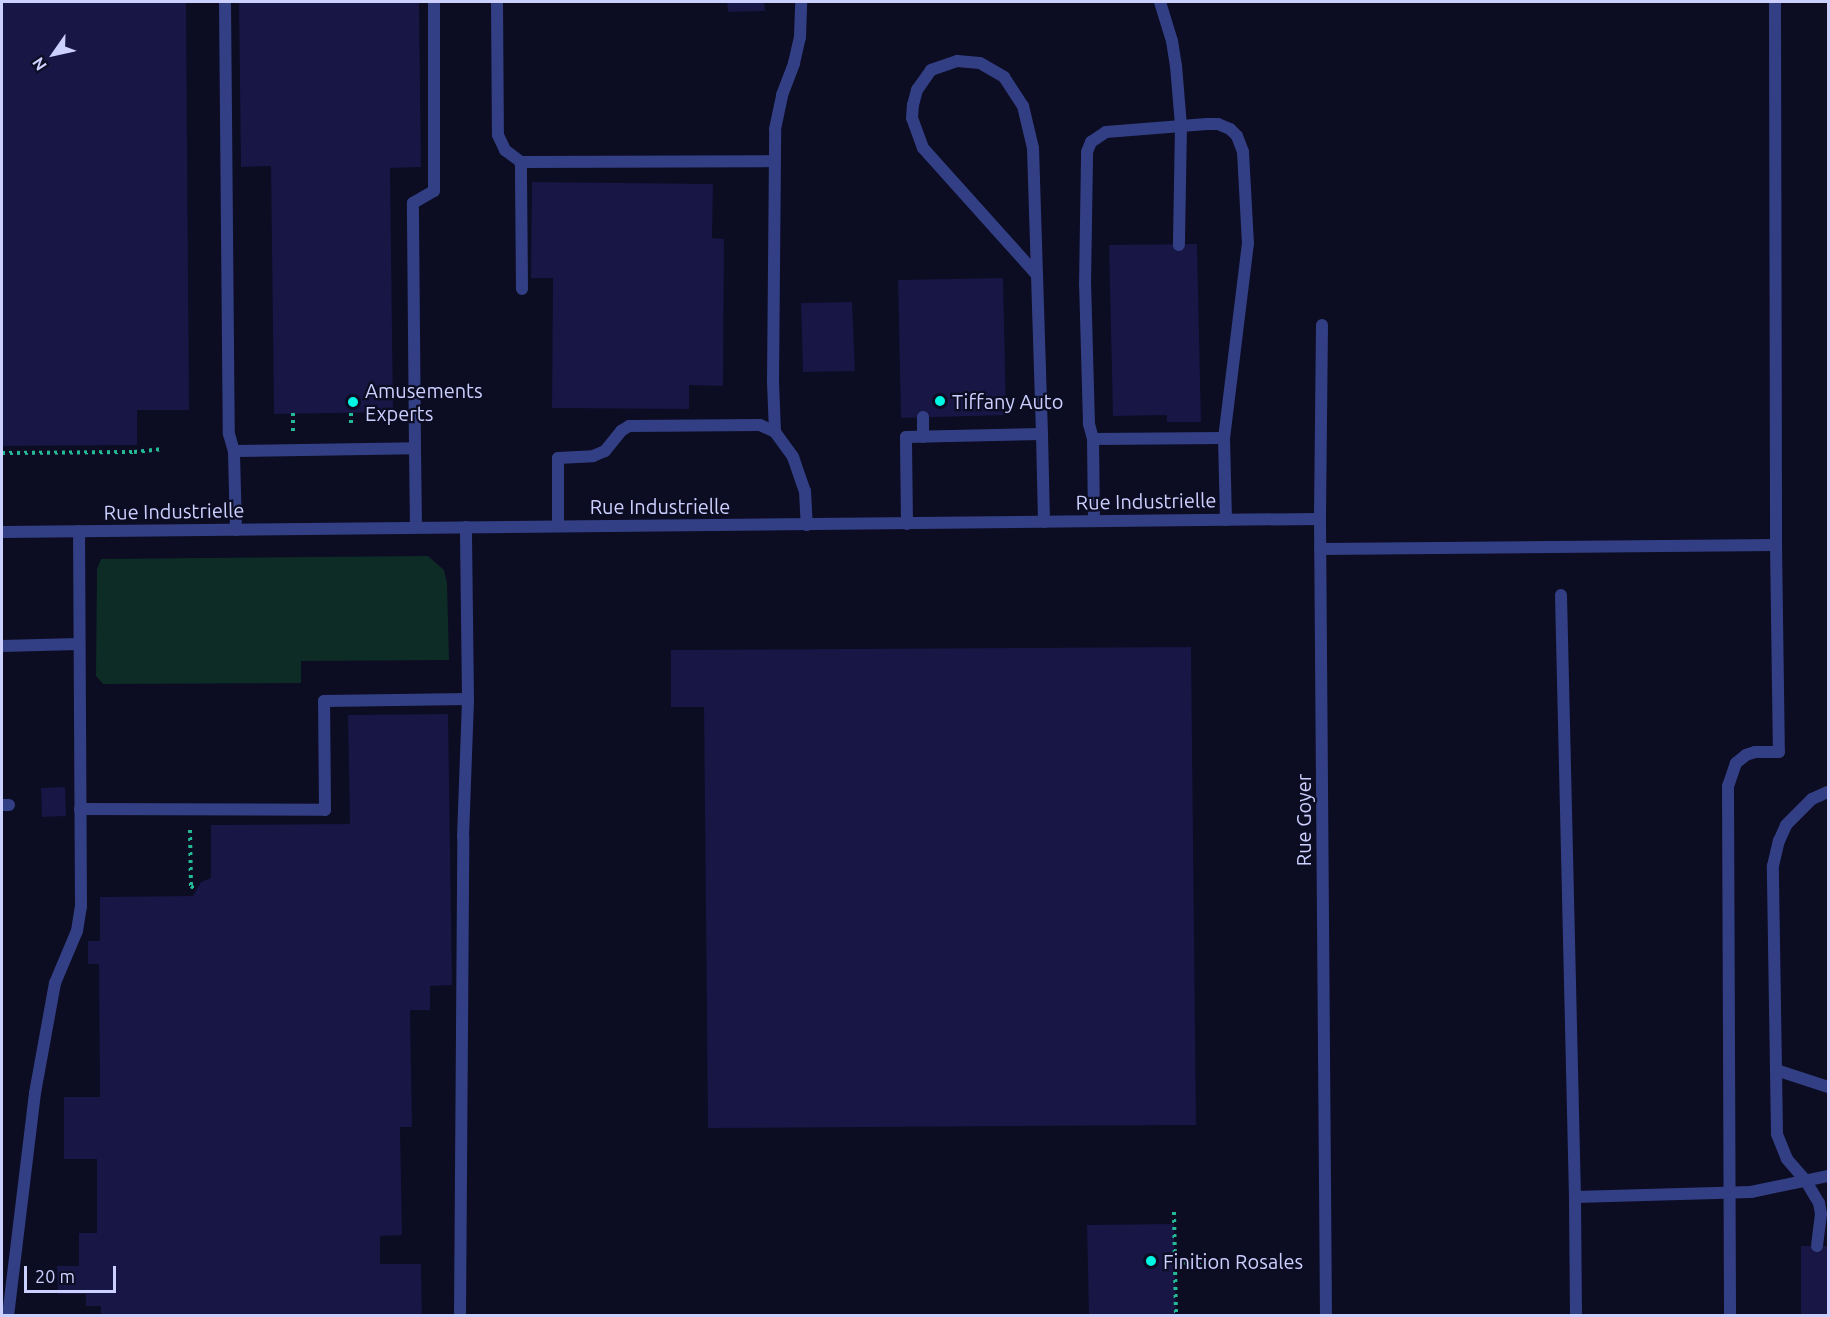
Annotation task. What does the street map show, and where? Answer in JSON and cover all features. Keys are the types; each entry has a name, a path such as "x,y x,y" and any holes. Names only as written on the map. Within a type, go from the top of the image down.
{"street":[{"path":"225,2 229,434 234,451 236,530"},
{"path":"416,527 413,203 434,191 434,2"},
{"path":"497,2 498,135 505,150 521,162 774,161"},
{"path":"775,432 775,129 782,95 794,63 800,37 801,2"},
{"path":"1160,2 1172,40 1181,125 1179,244"},
{"path":"1730,1316 1728,786 1736,763 1746,755 1755,752 1779,752 1776,544 1775,2"},
{"path":"1037,275 933,163 917,135 912,118 916,90 924,77 945,64 968,61 992,68 1004,77 1023,106 1033,148 1037,275 1042,434 1044,522"},
{"path":"1094,521 1094,439 1089,424 1085,285 1087,152 1091,142 1106,132 1218,124 1230,129 1237,136 1243,152 1248,243 1224,438 1226,520"},
{"path":"521,162 522,289"},
{"name":"Rue Goyer","path":"1322,325 1320,549 1326,1316"},
{"path":"922,417 923,437"},
{"path":"558,526 558,458 593,456 605,451 621,431 629,426 760,425 775,432 793,457 802,478 807,525"},
{"path":"907,524 906,437 1042,434"},
{"path":"1094,439 1224,438"},
{"path":"234,451 415,448"},
{"name":"Rue Industrielle","path":"2,532 1320,519"},
{"path":"460,1316 463,872 468,699 466,527"},
{"path":"8,1316 37,1082 55,983 77,932 81,908 79,531"},
{"path":"1320,549 1776,544"},
{"path":"1561,595 1576,1316"},
{"path":"2,645 78,644"},
{"path":"80,809 325,810 324,701 468,699"},
{"path":"1817,1246 1821,1214 1806,1180 1780,1147 1777,1134 1773,866 1779,841 1786,825 1812,799 1828,792"},
{"path":"1776,1070 1828,1087"},
{"path":"1575,1197 1751,1192 1828,1176"}],"path":[{"path":"2,453 134,453 163,449"},
{"path":"190,848 191,885 196,890"},
{"path":"1174,1212 1176,1316"},
{"path":"1175,1263 1210,1262"}],"green space":[{"path":"428,556 444,570 447,583 449,660 301,661 301,683 103,684 96,676 97,569 101,559"}],"building":[{"path":"2,2 186,2 189,410 137,410 137,445 2,446"},
{"path":"239,2 419,2 421,167 390,168 393,412 274,414 271,166 241,167"},
{"path":"727,2 764,2 765,11 728,12"},
{"path":"532,182 713,184 712,238 724,239 723,386 689,385 689,409 552,408 553,278 531,278"},
{"path":"1197,244 1201,422 1167,422 1167,415 1113,416 1109,245"},
{"path":"1003,278 1006,415 901,418 898,280"},
{"path":"852,302 855,371 803,372 801,303"},
{"path":"1191,647 1196,1125 708,1128 704,707 671,707 671,650"},
{"path":"448,714 452,985 430,986 430,1010 410,1010 412,1127 400,1127 402,1235 380,1236 380,1264 421,1264 422,1316 101,1316 101,1306 86,1306 86,1294 58,1294 57,1266 79,1266 79,1233 97,1233 97,1159 64,1159 64,1097 100,1097 99,964 88,964 88,941 100,941 100,897 193,896 201,882 211,878 211,825 350,824 348,715"},
{"path":"65,787 66,816 42,817 41,788"},
{"path":"1174,1224 1176,1316 1089,1316 1087,1225"},
{"path":"1801,1246 1828,1246 1828,1316 1801,1316"}],"place":[{"name":"Tiffany Auto","path":"940,401"},
{"name":"Amusements Experts","path":"353,402"},
{"name":"Finition Rosales","path":"1151,1261"}]}
